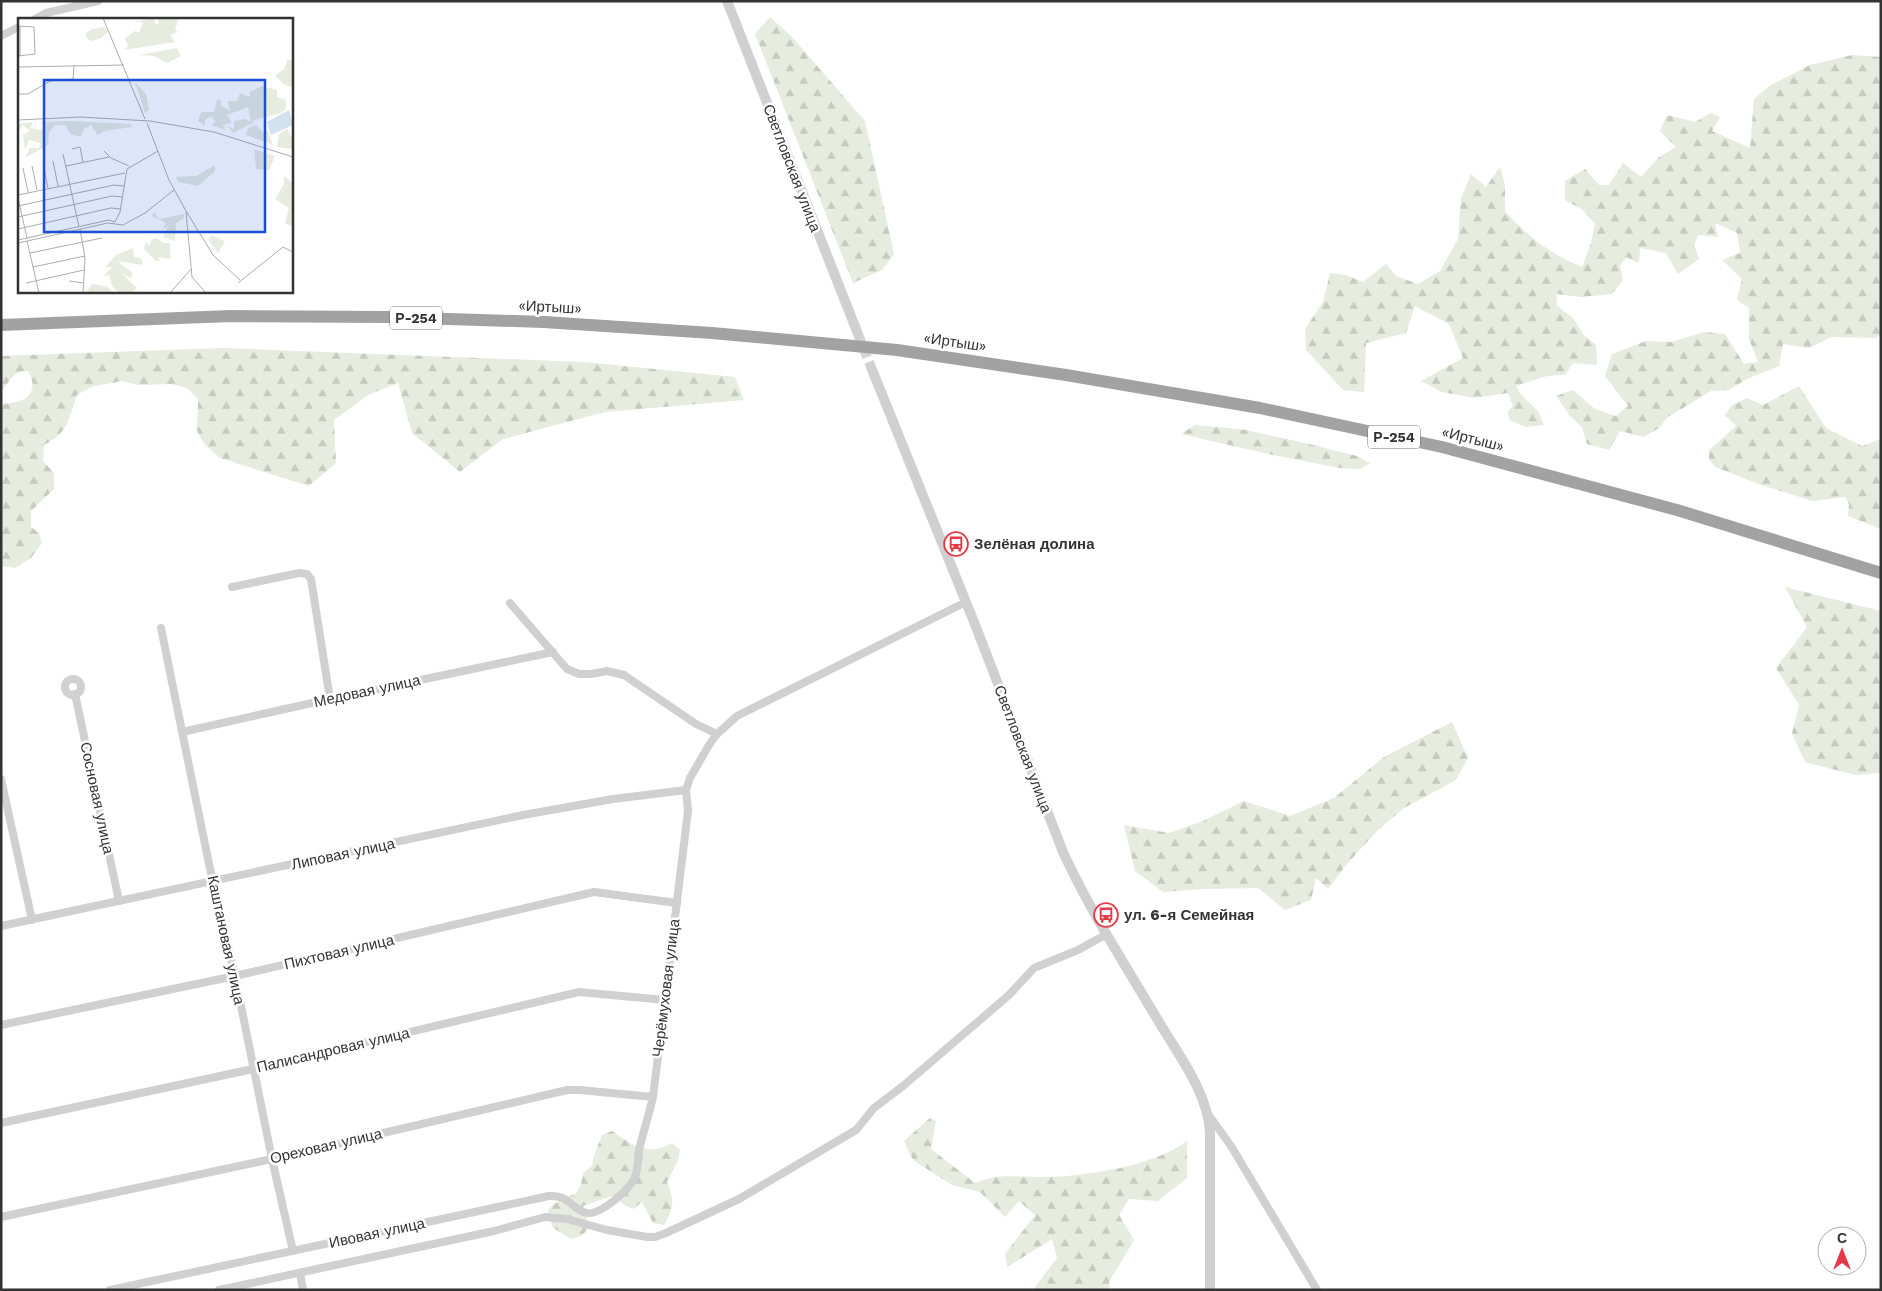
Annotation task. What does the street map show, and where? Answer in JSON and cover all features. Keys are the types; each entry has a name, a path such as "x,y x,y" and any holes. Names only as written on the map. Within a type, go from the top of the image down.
{"highway":[{"name":"«Иртыш»","path":"1,324 221,317 388,317 544,322 712,333 897,350 1066,375 1260,408 1442,447 1677,510 1881,573"}],"street":[{"path":"37,18 46,13 98,1"},
{"name":"Светловская улица","path":"728,1 858,334"},
{"path":"1,36 18,28"},
{"name":"Светловская улица","path":"871,367 1076,881 1198,1088 1208,1114 1210,1140 1210,1290"},
{"path":"232,587 299,573 307,574 311,579 330,699"},
{"path":"686,790 700,760 717,734 737,716 966,602"},
{"path":"510,603 567,669 579,674 607,671 624,675 696,724 717,734"},
{"name":"Каштановая улица","path":"161,628 209,864 235,976 253,1069 293,1251"},
{"name":"Медовая улица","path":"182,732 552,652"},
{"name":"Сосновая улица","path":"75,694 119,901"},
{"path":"1,778 32,920"},
{"name":"Липовая улица","path":"1,926 523,815 613,799 686,790"},
{"name":"Черёмуховая улица","path":"631,1184 635,1178 640,1148 653,1097 688,811 686,790"},
{"name":"Пихтовая улица","path":"1,1025 235,976 594,892 677,903"},
{"name":"Ивовая улица","path":"219,1290 494,1231 545,1217 567,1219 622,1233 654,1237 739,1199 856,1130 874,1108 903,1086 995,1007 1034,968 1078,950 1107,934"},
{"name":"Палисандровая улица","path":"1,1123 253,1069 579,992 665,1000"},
{"name":"Ореховая улица","path":"1,1217 272,1159 567,1090 653,1097"},
{"path":"1208,1114 1231,1146 1316,1290"},
{"name":"Ивовая улица","path":"110,1290 549,1196 559,1196 567,1199 588,1213 596,1212 603,1210 631,1184"},
{"path":"300,1272 303,1290"}],"green space":[{"path":"770,17 792,37 865,121 894,254 882,270 853,283 755,34"},
{"path":"1852,55 1881,57 1881,335 1875,338 1831,337 1809,348 1783,344 1779,366 1747,379 1729,390 1711,391 1668,417 1659,428 1644,437 1620,431 1609,450 1587,444 1582,427 1570,416 1556,396 1573,390 1595,409 1616,416 1628,406 1605,376 1612,354 1646,341 1671,342 1704,332 1725,334 1744,364 1758,362 1749,339 1749,308 1737,300 1742,279 1722,260 1740,253 1737,233 1715,223 1718,237 1698,235 1694,245 1699,259 1678,274 1666,253 1640,248 1639,263 1626,257 1620,266 1623,280 1612,294 1582,297 1556,294 1557,306 1573,318 1584,335 1596,345 1597,365 1573,363 1565,375 1547,376 1516,386 1522,396 1538,411 1544,425 1526,427 1509,420 1508,411 1513,406 1508,393 1474,398 1442,392 1421,381 1463,358 1449,324 1415,306 1406,333 1366,343 1364,392 1343,390 1306,350 1305,329 1323,302 1330,273 1346,275 1363,282 1386,264 1396,276 1418,284 1440,271 1458,239 1461,199 1471,174 1486,187 1500,167 1505,185 1505,211 1540,244 1582,267 1591,243 1595,224 1583,210 1565,200 1565,181 1585,169 1599,185 1609,185 1623,163 1641,177 1659,157 1676,147 1660,131 1667,115 1695,122 1711,113 1720,117 1712,131 1750,148 1754,99 1769,86 1810,65"},
{"path":"223,348 584,362 735,377 744,400 605,412 503,439 460,472 412,433 398,383 368,395 334,420 336,463 309,486 220,458 205,445 197,431 198,399 187,388 171,384 138,385 122,381 91,387 77,395 63,430 44,445 43,461 54,473 54,489 31,511 31,527 39,533 42,543 31,558 15,568 1,566 1,405 23,400 32,390 33,385 28,371 23,371 12,377 1,391 1,356"},
{"path":"1799,386 1826,428 1862,446 1881,439 1881,529 1848,516 1849,504 1845,497 1813,501 1761,485 1715,467 1709,459 1709,450 1736,426 1725,415 1731,406 1747,398 1763,405"},
{"path":"1195,425 1246,430 1357,456 1370,463 1360,469 1340,468 1181,434"},
{"path":"1785,587 1881,611 1881,773 1855,775 1805,762 1792,733 1799,705 1776,668 1807,627"},
{"path":"1452,722 1468,758 1456,780 1404,808 1377,831 1346,865 1328,889 1316,878 1311,900 1285,910 1258,888 1163,892 1135,871 1124,825 1169,833 1203,821 1244,801 1290,816 1334,798 1384,757"},
{"path":"930,1118 936,1121 931,1149 975,1183 1002,1177 1051,1177 1122,1168 1157,1157 1187,1141 1187,1178 1158,1201 1129,1199 1119,1215 1134,1240 1109,1282 1110,1290 1033,1290 1057,1258 1052,1239 1007,1267 1005,1254 1035,1215 1019,1201 1005,1217 980,1192 952,1185 913,1160 904,1141"},
{"path":"612,1131 640,1148 655,1149 672,1143 680,1150 678,1161 667,1182 672,1199 670,1214 664,1225 653,1223 642,1202 633,1209 623,1204 615,1195 583,1206 589,1227 582,1236 571,1239 552,1227 548,1210 568,1196 576,1194 581,1184 583,1173 592,1166 602,1135"}],"tunnel":[{"path":"858,334 871,367"}],"place":[{"name":"Зелёная долина","path":"956,544"},
{"name":"ул. 6-я Семейная","path":"1106,915"}]}
